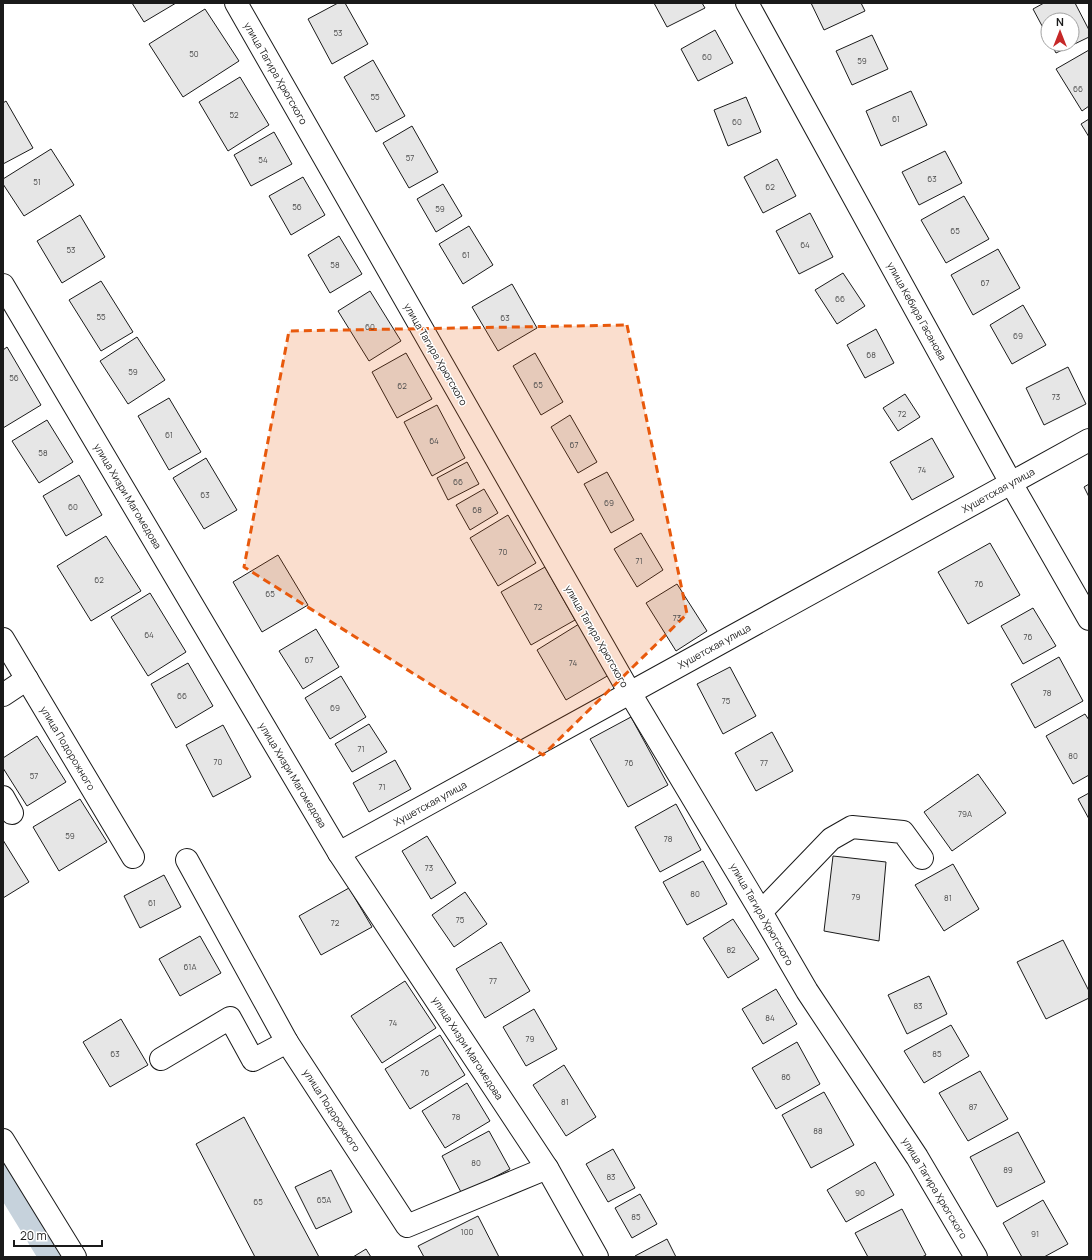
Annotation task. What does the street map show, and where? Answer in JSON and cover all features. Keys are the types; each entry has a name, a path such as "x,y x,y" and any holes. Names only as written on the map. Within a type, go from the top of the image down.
{"street":[{"name":"улица Тагира Хрюгского","path":"236,3 630,693 807,991 918,1157 976,1257"},
{"name":"улица Кебира Гасанова","path":"747,3 1011,483 1089,619"},
{"name":"улица Хизри Магомедова","path":"3,285 339,853 547,1168 597,1257"},
{"name":"Хушетская улица","path":"339,853 1089,440"},
{"name":"улица Подорожного","path":"3,638 133,857"},
{"path":"3,695 27,679"},
{"path":"761,912 831,838 852,827 903,832 922,858"},
{"name":"улица Подорожного","path":"188,860 287,1042 407,1226 547,1168"},
{"path":"161,1059 230,1018 253,1060 287,1042"},
{"path":"3,1140 75,1257"}],"highlighted area":[{"path":"627,325 687,614 543,755 244,567 289,331"}],"building":[{"path":"132,3 176,3 144,22"},
{"path":"338,3 345,3 368,44 332,64 308,19"},
{"path":"654,3 702,3 705,8 667,27"},
{"path":"811,3 861,3 865,11 824,30"},
{"path":"1044,3 1075,3 1080,12 1040,12 1040,22 1033,9"},
{"path":"205,9 239,61 183,97 149,44"},
{"path":"1080,13 1089,30 1089,37 1080,41"},
{"path":"715,30 733,63 698,81 681,49"},
{"path":"872,35 888,69 852,85 836,51"},
{"path":"1089,50 1089,106 1082,111 1056,69"},
{"path":"373,60 405,116 376,132 344,77"},
{"path":"240,77 269,125 228,151 199,102"},
{"path":"911,91 927,125 881,146 866,111"},
{"path":"746,97 761,132 728,146 714,110"},
{"path":"6,101 33,148 3,164 3,103"},
{"path":"1089,119 1089,137 1081,124"},
{"path":"412,126 438,172 409,188 383,143"},
{"path":"274,132 292,164 251,186 234,155"},
{"path":"51,149 74,185 24,216 3,184 3,179"},
{"path":"945,151 962,183 919,205 902,172"},
{"path":"777,159 796,196 763,213 744,177"},
{"path":"303,177 325,215 291,235 269,196"},
{"path":"443,184 462,216 436,232 417,199"},
{"path":"964,196 989,239 946,263 921,220"},
{"path":"810,213 833,257 799,274 776,231"},
{"path":"80,215 105,257 62,283 37,241"},
{"path":"469,226 493,265 463,284 439,244"},
{"path":"339,236 362,274 330,293 308,255"},
{"path":"998,249 1020,288 973,315 951,275"},
{"path":"843,273 865,306 837,324 815,290"},
{"path":"101,281 133,332 101,351 69,300"},
{"path":"512,284 537,328 498,351 472,307"},
{"path":"370,291 401,341 369,361 338,311"},
{"path":"1023,305 1046,345 1012,364 990,325"},
{"path":"876,329 894,363 865,378 847,345"},
{"path":"137,337 165,380 128,404 100,361"},
{"path":"7,347 41,405 3,428 3,350"},
{"path":"406,353 432,399 397,418 372,372"},
{"path":"535,353 563,402 541,415 513,366"},
{"path":"1068,367 1086,404 1044,425 1026,388"},
{"path":"905,394 920,417 898,431 883,408"},
{"path":"169,398 201,452 169,470 138,416"},
{"path":"437,405 465,458 432,476 404,422"},
{"path":"570,415 597,462 578,473 551,427"},
{"path":"47,420 73,462 39,483 12,441"},
{"path":"932,438 954,477 912,500 890,462"},
{"path":"206,458 237,510 204,529 173,478"},
{"path":"467,462 479,484 448,500 437,478"},
{"path":"607,472 634,520 611,533 584,484"},
{"path":"79,475 102,515 66,536 43,496"},
{"path":"1089,484 1089,497 1084,487"},
{"path":"484,489 498,513 470,530 456,505"},
{"path":"508,515 536,563 498,586 470,538"},
{"path":"641,533 663,570 637,587 614,549"},
{"path":"106,536 141,591 91,621 57,566"},
{"path":"990,543 1020,595 968,624 938,572"},
{"path":"278,555 308,605 262,632 233,582"},
{"path":"545,567 575,620 531,645 501,592"},
{"path":"677,584 707,631 676,651 646,603"},
{"path":"150,593 186,652 148,676 111,617"},
{"path":"1033,608 1056,646 1023,664 1001,626"},
{"path":"579,624 609,675 566,700 537,650"},
{"path":"316,629 339,667 303,689 279,651"},
{"path":"1059,657 1083,701 1035,728 1011,684"},
{"path":"188,663 213,706 176,728 151,684"},
{"path":"730,667 756,716 723,734 697,684"},
{"path":"341,676 366,717 330,739 305,698"},
{"path":"1085,714 1089,720 1089,775 1073,784 1046,736"},
{"path":"631,717 668,785 628,807 590,739"},
{"path":"369,724 387,752 352,772 335,744"},
{"path":"223,725 251,777 213,797 186,745"},
{"path":"772,732 793,771 756,791 735,753"},
{"path":"37,736 66,782 27,806 3,768 3,758"},
{"path":"395,760 411,789 369,812 353,783"},
{"path":"978,774 1006,813 952,851 924,812"},
{"path":"1089,793 1089,819 1078,799"},
{"path":"80,799 107,842 59,871 33,827"},
{"path":"676,804 701,850 660,872 635,827"},
{"path":"427,836 456,883 431,899 402,851"},
{"path":"3,840 29,882 3,898"},
{"path":"833,856 886,862 879,941 824,931"},
{"path":"703,861 727,904 687,925 663,882"},
{"path":"953,864 979,909 944,931 915,885"},
{"path":"164,875 181,907 140,928 124,896"},
{"path":"349,888 372,927 321,955 299,916"},
{"path":"465,892 487,924 454,947 432,915"},
{"path":"733,919 759,959 728,978 703,938"},
{"path":"200,936 221,973 180,996 159,959"},
{"path":"1063,940 1089,991 1089,998 1046,1019 1017,962"},
{"path":"501,942 530,991 485,1018 456,969"},
{"path":"929,976 947,1014 907,1034 888,995"},
{"path":"405,981 436,1028 382,1063 351,1016"},
{"path":"776,989 797,1024 763,1044 742,1009"},
{"path":"534,1009 557,1049 526,1066 503,1027"},
{"path":"121,1019 148,1065 110,1087 83,1042"},
{"path":"951,1025 969,1056 924,1083 904,1051"},
{"path":"440,1035 465,1075 410,1109 385,1069"},
{"path":"797,1042 820,1084 776,1109 752,1068"},
{"path":"564,1065 596,1117 566,1136 533,1085"},
{"path":"980,1071 1008,1119 968,1141 939,1093"},
{"path":"467,1083 490,1121 445,1148 422,1111"},
{"path":"824,1092 854,1145 811,1168 782,1115"},
{"path":"244,1117 319,1257 255,1257 196,1144"},
{"path":"489,1131 510,1169 462,1194 442,1156"},
{"path":"1018,1132 1045,1182 997,1207 970,1157"},
{"path":"613,1149 635,1188 608,1202 586,1164"},
{"path":"875,1162 894,1195 846,1222 827,1190"},
{"path":"331,1170 352,1212 316,1229 295,1187"},
{"path":"640,1194 657,1224 632,1238 615,1208"},
{"path":"1043,1200 1068,1244 1044,1257 1022,1257 1003,1223"},
{"path":"902,1209 926,1255 922,1257 868,1257 855,1233"},
{"path":"478,1216 499,1257 424,1257 418,1246"},
{"path":"667,1239 676,1257 635,1257 635,1256"},
{"path":"366,1249 371,1257 353,1257"}],"waterway":[{"path":"3,1172 55,1257"}]}
